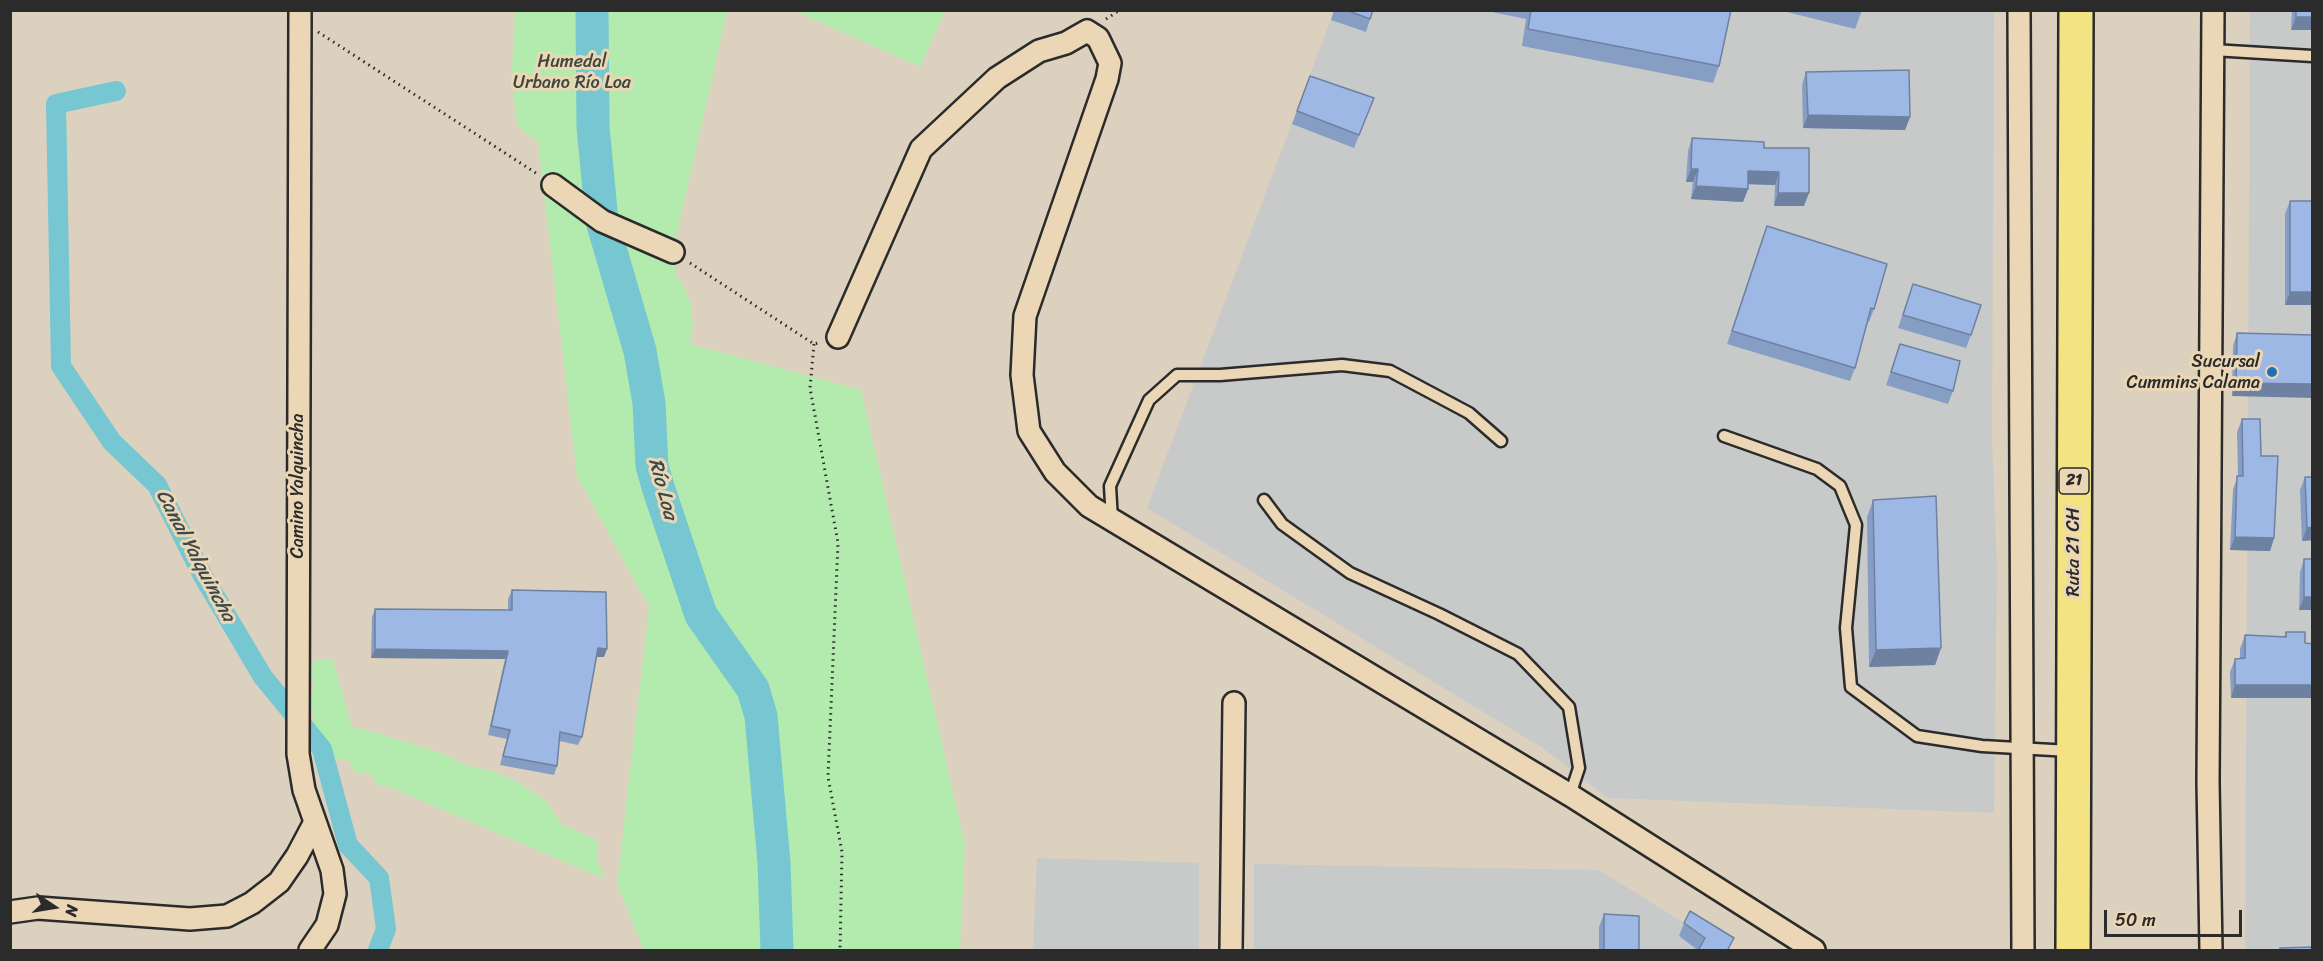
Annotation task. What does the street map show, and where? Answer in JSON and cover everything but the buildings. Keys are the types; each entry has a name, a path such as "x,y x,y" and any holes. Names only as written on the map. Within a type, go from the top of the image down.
{"highway":[{"name":"Ruta 21 CH","path":"2073,951 2076,10"}],"street":[{"path":"2019,10 2022,951"},
{"path":"2211,951 2208,747 2213,10"},
{"name":"Camino Yalquincha","path":"300,15 298,754 304,790 332,870 335,894 327,925 309,951"},
{"path":"838,337 921,148 997,78 1039,51 1066,43 1087,31 1098,38 1110,63 1107,80 1025,316 1022,375 1029,430 1055,472 1089,506 1570,795 1810,950"},
{"path":"553,185 602,221 673,252"},
{"path":"1231,951 1234,703"},
{"path":"10,912 38,908 190,919 227,916 252,903 279,882 297,856 315,822"}],"lane":[{"path":"2213,50 2313,56"},
{"path":"1112,520 1110,486 1149,400 1177,375 1220,375 1342,365 1390,371 1469,413 1501,441"},
{"path":"1724,436 1817,469 1840,486 1856,525 1846,628 1851,687 1917,736 1982,746 2073,752"},
{"path":"1264,500 1282,524 1350,573 1440,614 1518,654 1569,707 1579,768 1570,795"}],"path":[{"path":"300,15 553,185"},
{"path":"673,252 814,344 838,337"},
{"path":"814,344 810,388 838,543 828,777 842,852 840,951"}],"shaded area":[{"path":"1334,11 1994,11 1992,439 1997,568 1994,813 1608,798 1541,747 1147,508"},
{"path":"2250,11 2312,11 2312,950 2245,950"},
{"path":"1037,858 1199,863 1199,950 1033,950"},
{"path":"1254,864 1599,870 1728,950 1254,950"}],"green space":[{"name":"Humedal Urbano Río Loa","path":"515,11 727,11 673,252 677,278 681,281 691,303 693,326 690,344 861,390 965,844 960,950 644,950 617,884 649,607 577,476 538,142 519,128 515,114 512,69"},
{"path":"795,11 945,11 920,67"},
{"path":"314,659 333,659 352,728 365,729 441,753 466,765 514,780 545,800 563,825 597,840 597,861 605,879 387,786 376,785 373,775 355,772 347,759 332,761 316,755 312,728 314,715 309,701 315,685 311,674"}],"waterway":[{"name":"Río Loa","path":"592,10 593,127 602,221 640,351 649,403 652,466 659,490 701,615 753,689 761,716 774,863 777,950"},
{"name":"Canal Yalquincha","path":"116,91 56,104 61,366 112,442 157,485 203,576 263,677 322,749 348,845 379,878 386,929 378,950"}],"place":[{"name":"Sucursal Cummins Calama","path":"2272,372"}]}
